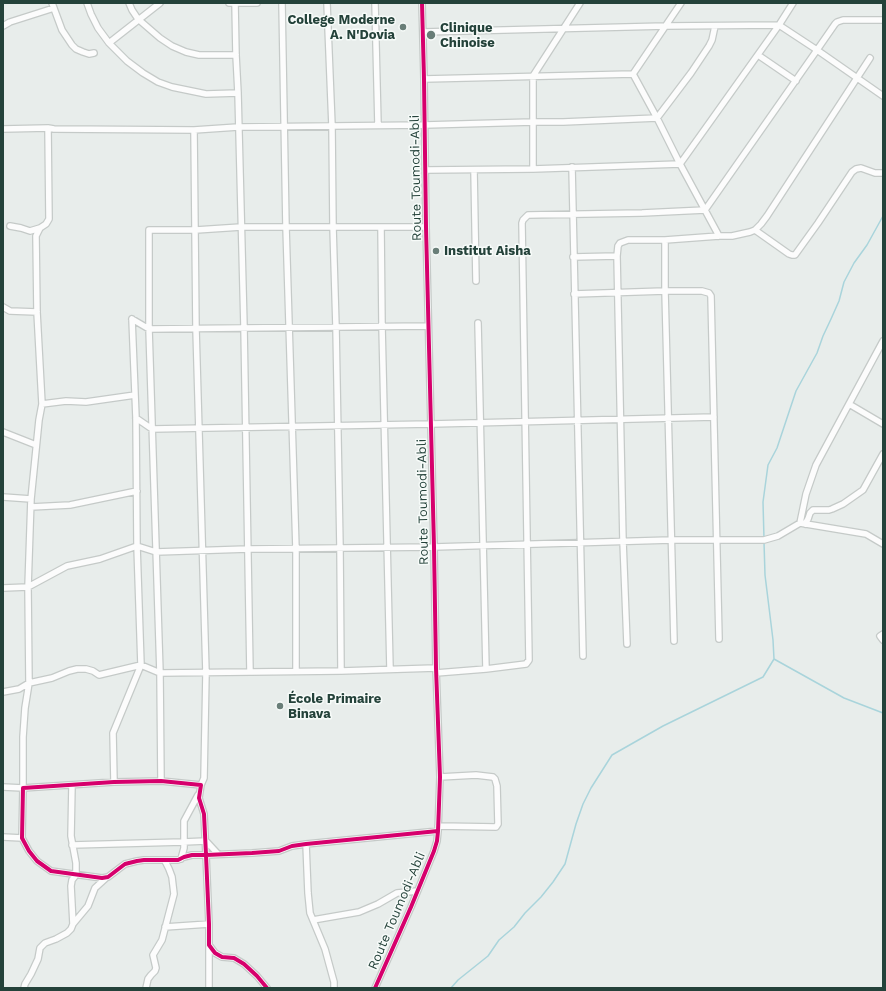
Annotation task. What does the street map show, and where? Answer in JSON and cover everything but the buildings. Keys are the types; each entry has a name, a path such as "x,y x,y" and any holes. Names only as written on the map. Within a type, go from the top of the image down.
{"street":[{"path":"87,3 98,28 126,61 158,82 172,87 206,94 238,93"},
{"path":"129,3 138,19 160,38 186,52 199,55 236,55"},
{"path":"109,42 160,3"},
{"path":"229,3 257,3"},
{"path":"235,3 244,327 250,672"},
{"path":"282,3 286,227 296,549 296,671"},
{"path":"327,3 332,126 341,670"},
{"path":"375,3 378,125"},
{"name":"Route Toumodi-Abli","path":"375,988 434,851 438,829 440,777 436,671 422,3"},
{"path":"533,169 533,76 580,3"},
{"path":"633,74 681,3"},
{"path":"680,164 793,3"},
{"path":"3,26 53,6 62,30 72,45 82,52 89,54 94,53"},
{"path":"705,210 835,24 840,20 883,20"},
{"path":"422,32 666,26 779,25 883,96"},
{"path":"657,118 691,73 709,46 715,26"},
{"path":"758,54 796,81"},
{"path":"627,644 620,419 618,246 620,243 628,240 665,240 740,235 755,230 767,216 870,58"},
{"path":"633,74 719,236"},
{"path":"424,79 633,74"},
{"path":"3,129 48,128 194,130 238,127 425,125 657,118"},
{"path":"10,226 30,231 40,228 46,224 49,219 48,128"},
{"path":"194,130 196,328 206,673 204,778 199,793 199,802 204,814 206,841 209,924 209,988"},
{"path":"426,170 533,169 680,164"},
{"path":"572,167 583,656"},
{"path":"755,230 789,254 795,255 852,172 859,168 875,173 883,173"},
{"path":"474,170 476,281"},
{"path":"3,692 18,689 29,683 52,678 77,669 86,669 99,675 141,665 160,673 206,673 390,669 436,671 486,669 526,664 530,660 522,222 528,215 572,213 642,213 705,210"},
{"path":"161,781 160,673 149,328 149,230 196,230 241,227 426,227"},
{"path":"381,227 390,669"},
{"path":"40,228 36,236 37,312 42,404 31,498 28,587 29,683 25,708 23,737 22,838 37,862 51,871 102,878 108,877"},
{"path":"665,240 674,641"},
{"path":"573,257 617,256"},
{"path":"574,294 705,291 711,296 719,639"},
{"path":"3,307 10,311 37,312"},
{"path":"114,782 113,733 141,665 137,546 136,418 132,319 149,328 428,326"},
{"path":"478,323 486,669"},
{"path":"803,524 806,494 816,466 883,341"},
{"path":"42,404 66,401 86,402 135,395"},
{"path":"849,404 883,424"},
{"path":"136,418 152,429 714,417"},
{"path":"3,432 36,445"},
{"path":"3,588 28,587 67,566 100,559 137,546 156,552 248,549 434,547 716,539 764,540 787,532 803,524 813,510 832,510 863,490 883,454"},
{"path":"31,507 70,505 137,491"},
{"path":"3,497 31,498"},
{"path":"803,524 866,534 883,544"},
{"path":"883,634 880,636 883,640"},
{"path":"24,988 32,974 40,948 45,943 67,933 88,906 95,888 125,864 144,860 178,860 192,855 279,851 292,846 306,844 438,829 496,827 498,824 497,786 493,777 476,775 440,777"},
{"path":"3,786 23,788 114,782 161,781 201,785"},
{"path":"72,785 71,836 73,851 76,857 76,875 72,880 71,886 73,924"},
{"path":"181,859 184,851 184,821 199,793"},
{"path":"3,837 22,838"},
{"path":"72,845 206,841 218,854"},
{"path":"306,844 309,905 313,920 325,949 334,982 334,988"},
{"path":"146,988 148,979 156,968 153,955 162,940 174,894 172,877 165,861"},
{"path":"313,920 359,912 378,904 397,893 417,891"},
{"path":"165,927 209,924"},
{"path":"209,945 214,953 222,958 234,958 244,964 267,988"}],"waterway":[{"path":"764,539 763,502 768,465 777,448 796,391 817,353 839,301 844,282 883,216"},
{"path":"451,988 458,980 488,956 499,940 514,927 553,882 565,864 583,804 591,788 612,755 663,726 763,677 774,659 765,575 764,542"},
{"path":"774,659 844,698 883,713"}],"cycle path":[{"path":"375,988 434,851 438,831 440,777 436,668 422,3"},
{"path":"267,988 244,964 234,958 222,957 215,953 209,945 209,924 206,855 204,814 199,798 201,785 161,781 114,782 23,788 22,838 29,851 37,861 51,871 102,878 108,877 125,864 144,860 178,860 192,855 206,855 252,853 279,851 292,846 306,844 438,831"}],"place":[{"name":"College Moderne A. N'Dovia","path":"403,27"},
{"name":"Clinique Chinoise","path":"431,35"},
{"name":"Institut Aisha","path":"436,251"},
{"name":"École Primaire Binava","path":"280,706"}]}
